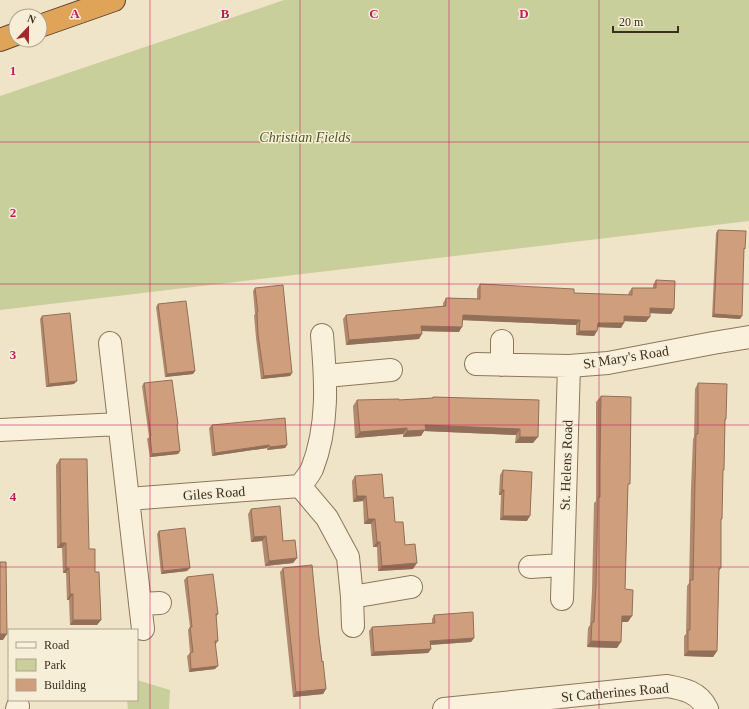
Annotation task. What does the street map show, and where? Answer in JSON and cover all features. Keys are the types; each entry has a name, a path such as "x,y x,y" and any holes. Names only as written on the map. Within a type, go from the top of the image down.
{"highway":[{"path":"48,23 114,0"}],"street":[{"path":"322,335 326,376 326,406 320,443 311,470 300,486 328,518 348,556 352,598 352,626"},
{"name":"St Mary's Road","path":"476,364 569,366 608,363 749,337"},
{"path":"502,341 502,365"},
{"path":"110,343 128,499 150,603 143,628"},
{"name":"St. Helens Road","path":"562,600 569,366"},
{"path":"326,376 391,370"},
{"path":"0,430 119,424"},
{"name":"Giles Road","path":"128,499 300,486"},
{"path":"530,567 563,565"},
{"path":"352,598 410,587"},
{"name":"St Catherines Road","path":"444,709 667,686 688,690 703,701 707,709"}],"green space":[{"name":"Christian Fields","path":"284,0 749,0 749,221 0,310 0,96"},
{"path":"138,680 170,690 169,709 128,709 127,701 138,701"}],"building":[{"path":"718,230 746,231 742,316 714,314"},
{"path":"656,280 675,281 674,309 650,308 650,317 624,316 624,323 598,323 597,331 579,331 580,320 463,315 462,327 421,326 422,334 349,340 346,315 446,306 446,298 480,299 480,284 574,289 574,293 632,295 632,288 656,288"},
{"path":"283,285 292,373 264,376 258,335 258,312 255,288"},
{"path":"186,301 195,371 167,374 158,304"},
{"path":"70,313 77,381 49,384 42,316"},
{"path":"172,380 180,451 152,454 144,383"},
{"path":"698,383 727,384 717,651 688,651 688,630 690,630 690,580 693,580 696,434 698,434"},
{"path":"601,396 631,397 630,484 628,484 625,589 633,590 632,616 622,616 621,642 591,641 592,622 594,622 596,585 598,497 600,497"},
{"path":"433,397 539,400 538,437 520,437 520,429 425,425 426,430 407,431 407,428 360,432 357,400 399,400"},
{"path":"285,418 287,445 270,447 269,445 215,453 212,425"},
{"path":"60,459 87,459 89,549 95,549 95,572 99,572 101,620 73,620 73,594 70,594 69,568 66,568 66,543 61,543"},
{"path":"503,470 532,472 530,516 503,516"},
{"path":"382,474 384,498 393,497 395,522 403,522 405,545 415,544 417,563 382,566 380,542 377,542 375,519 368,519 366,496 357,496 355,476"},
{"path":"280,506 283,541 295,540 297,558 269,561 266,536 254,537 251,509"},
{"path":"185,528 190,568 163,571 159,531"},
{"path":"0,562 6,562 7,634 0,634"},
{"path":"312,565 326,689 296,692 283,568"},
{"path":"213,574 218,614 216,614 218,641 215,641 218,666 191,669 190,653 193,652 190,627 192,627 187,577"},
{"path":"473,612 474,638 430,641 431,649 374,652 372,627 435,623 434,615"}]}
